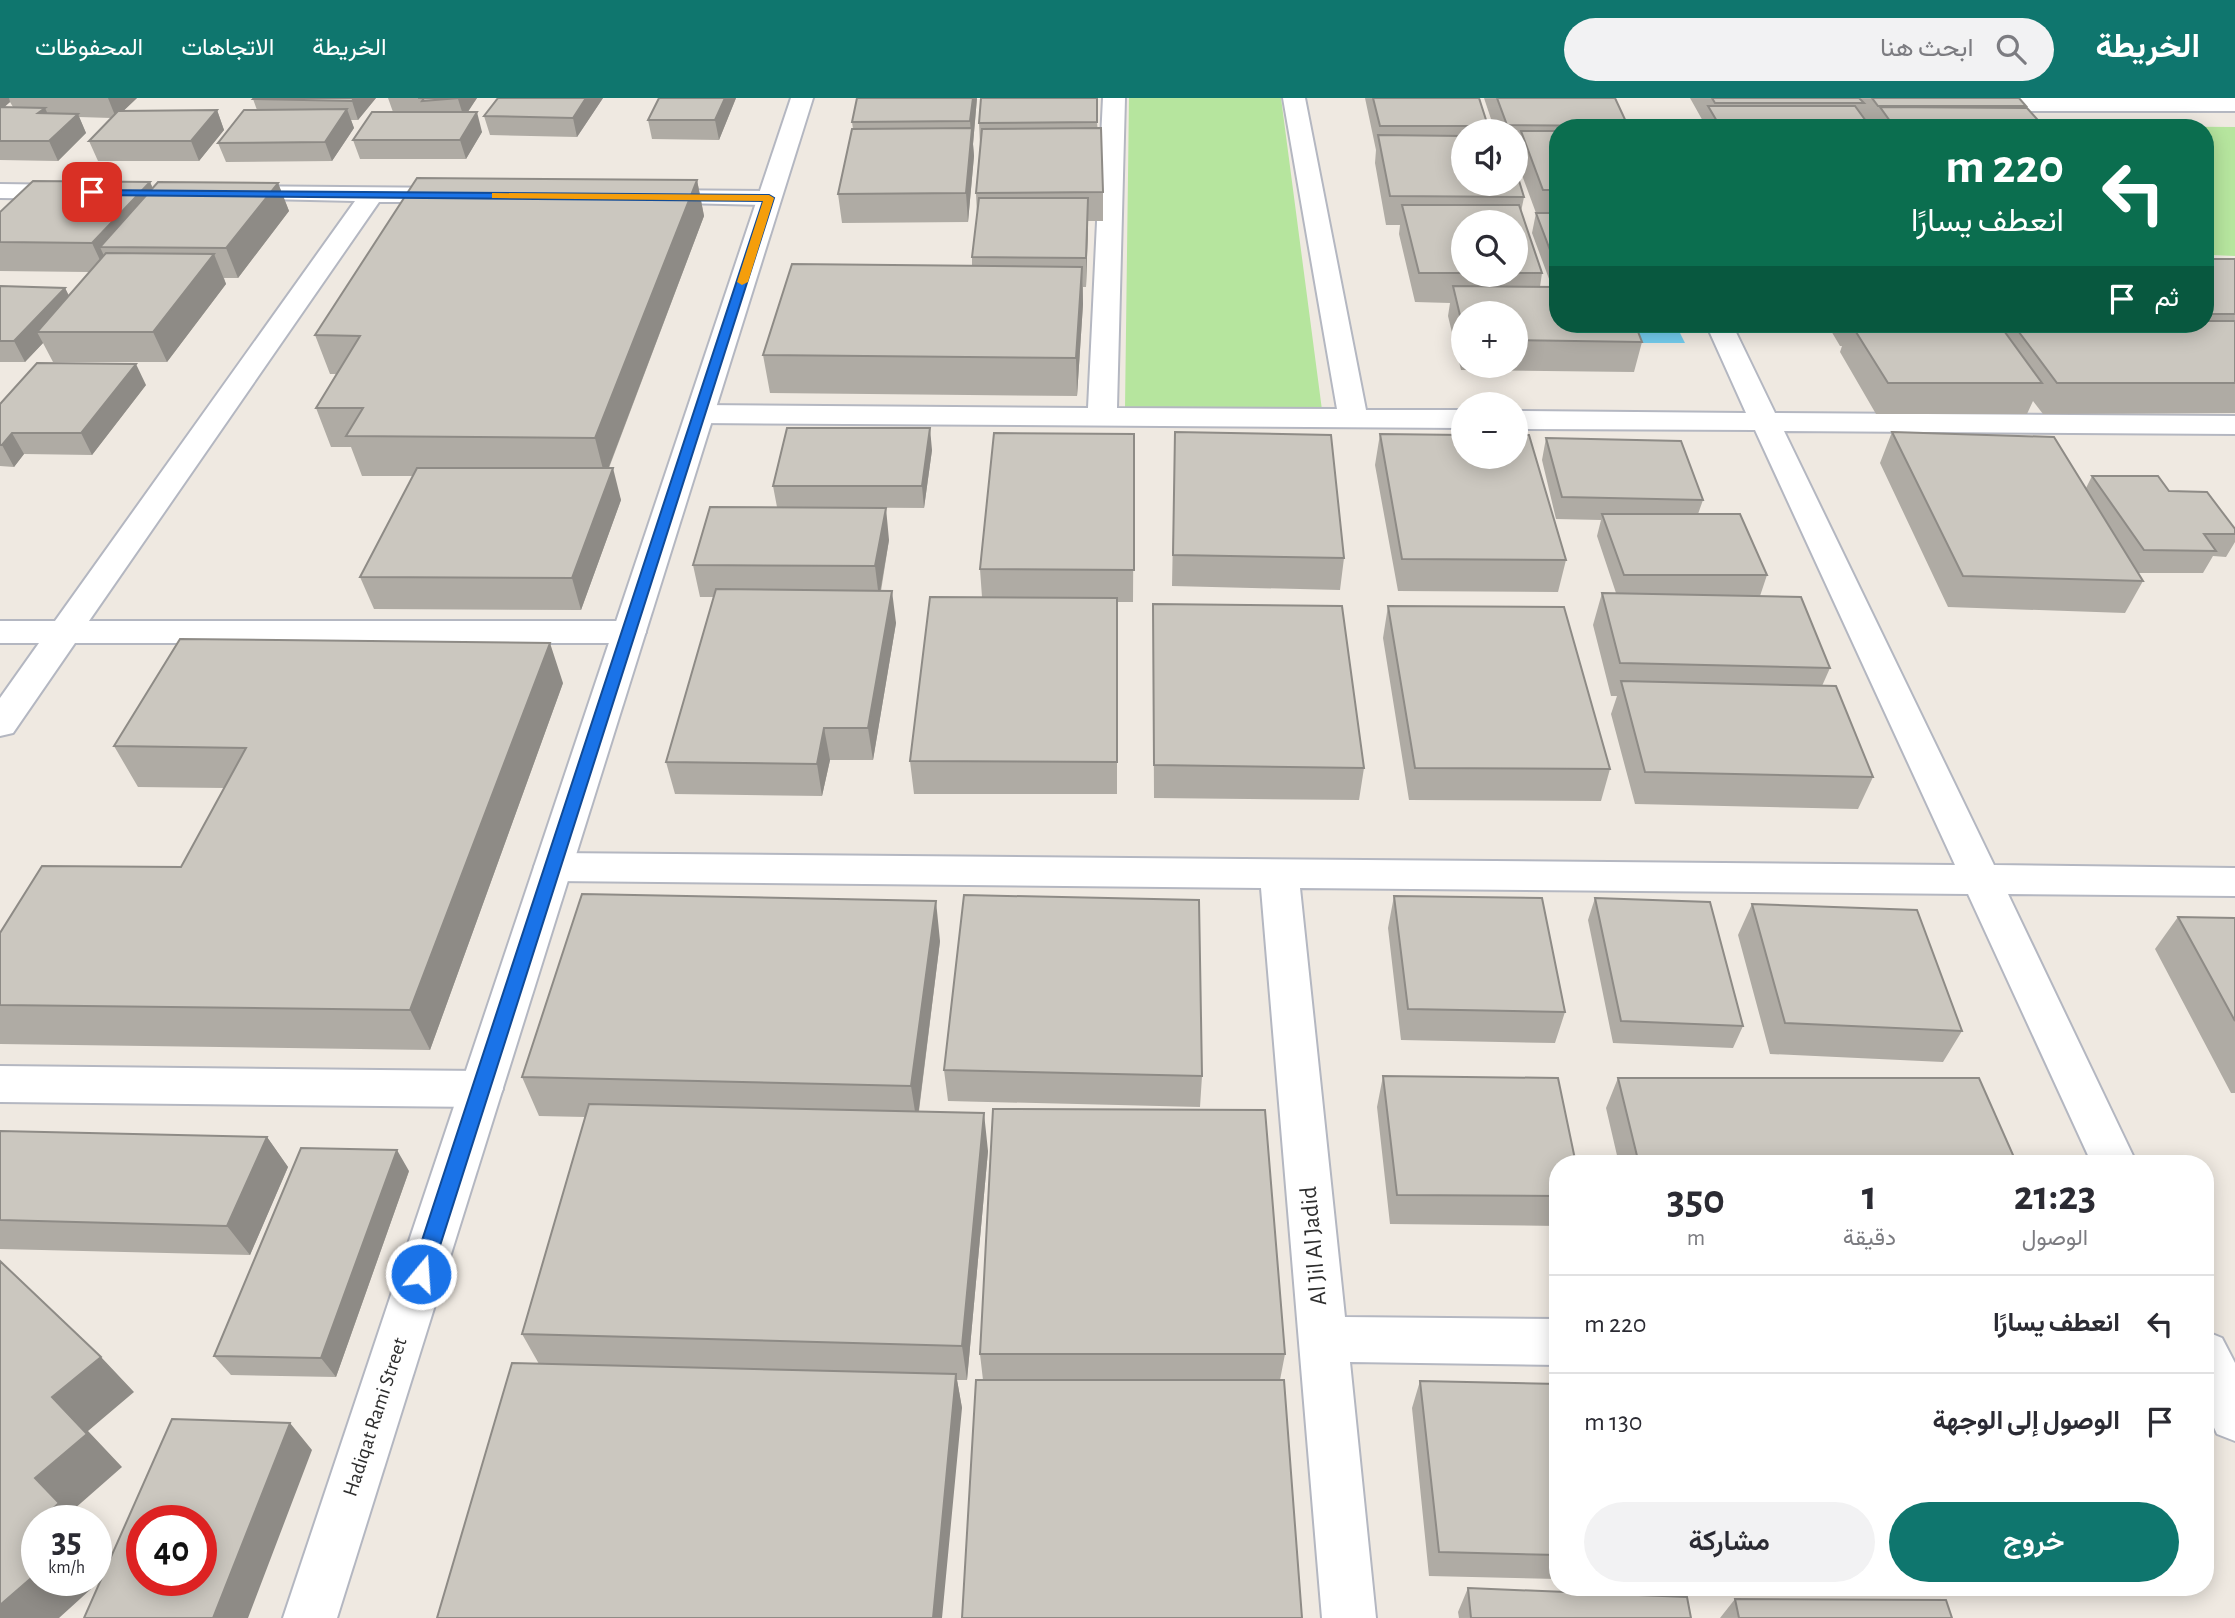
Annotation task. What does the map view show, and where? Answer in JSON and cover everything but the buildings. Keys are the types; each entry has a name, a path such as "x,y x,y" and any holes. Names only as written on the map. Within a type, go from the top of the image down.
{"street":[{"name":"Hadiqat Rami Street","path":"310,1618 802,98"},
{"path":"1102,417 1114,98"},
{"path":"1294,98 1353,419"},
{"path":"2001,101 2235,104"},
{"path":"2001,101 2016,119"},
{"path":"3,194 92,192"},
{"path":"204,193 481,195"},
{"path":"0,724 372,194"},
{"path":"632,197 769,198"},
{"path":"1723,333 2111,1155"},
{"path":"700,414 1451,419"},
{"path":"1528,420 2235,425"},
{"path":"0,632 629,632"},
{"path":"553,867 2235,882"},
{"name":"Al Jil Al Jadid","path":"1279,874 1349,1618"},
{"path":"0,1084 481,1089"},
{"path":"1323,1339 1549,1342"},
{"path":"2214,1373 2235,1417"}],"green space":[{"path":"1129,98 1281,98 1322,410 1125,408"},
{"path":"2214,127 2235,127 2235,256 2214,255"}],"water":[{"path":"1629,333 1680,333 1685,343 1633,343"}],"slow traffic":[{"path":"496,195 769,198 742,282"}],"route":[{"path":"92,192 769,198 421,1274"}]}
